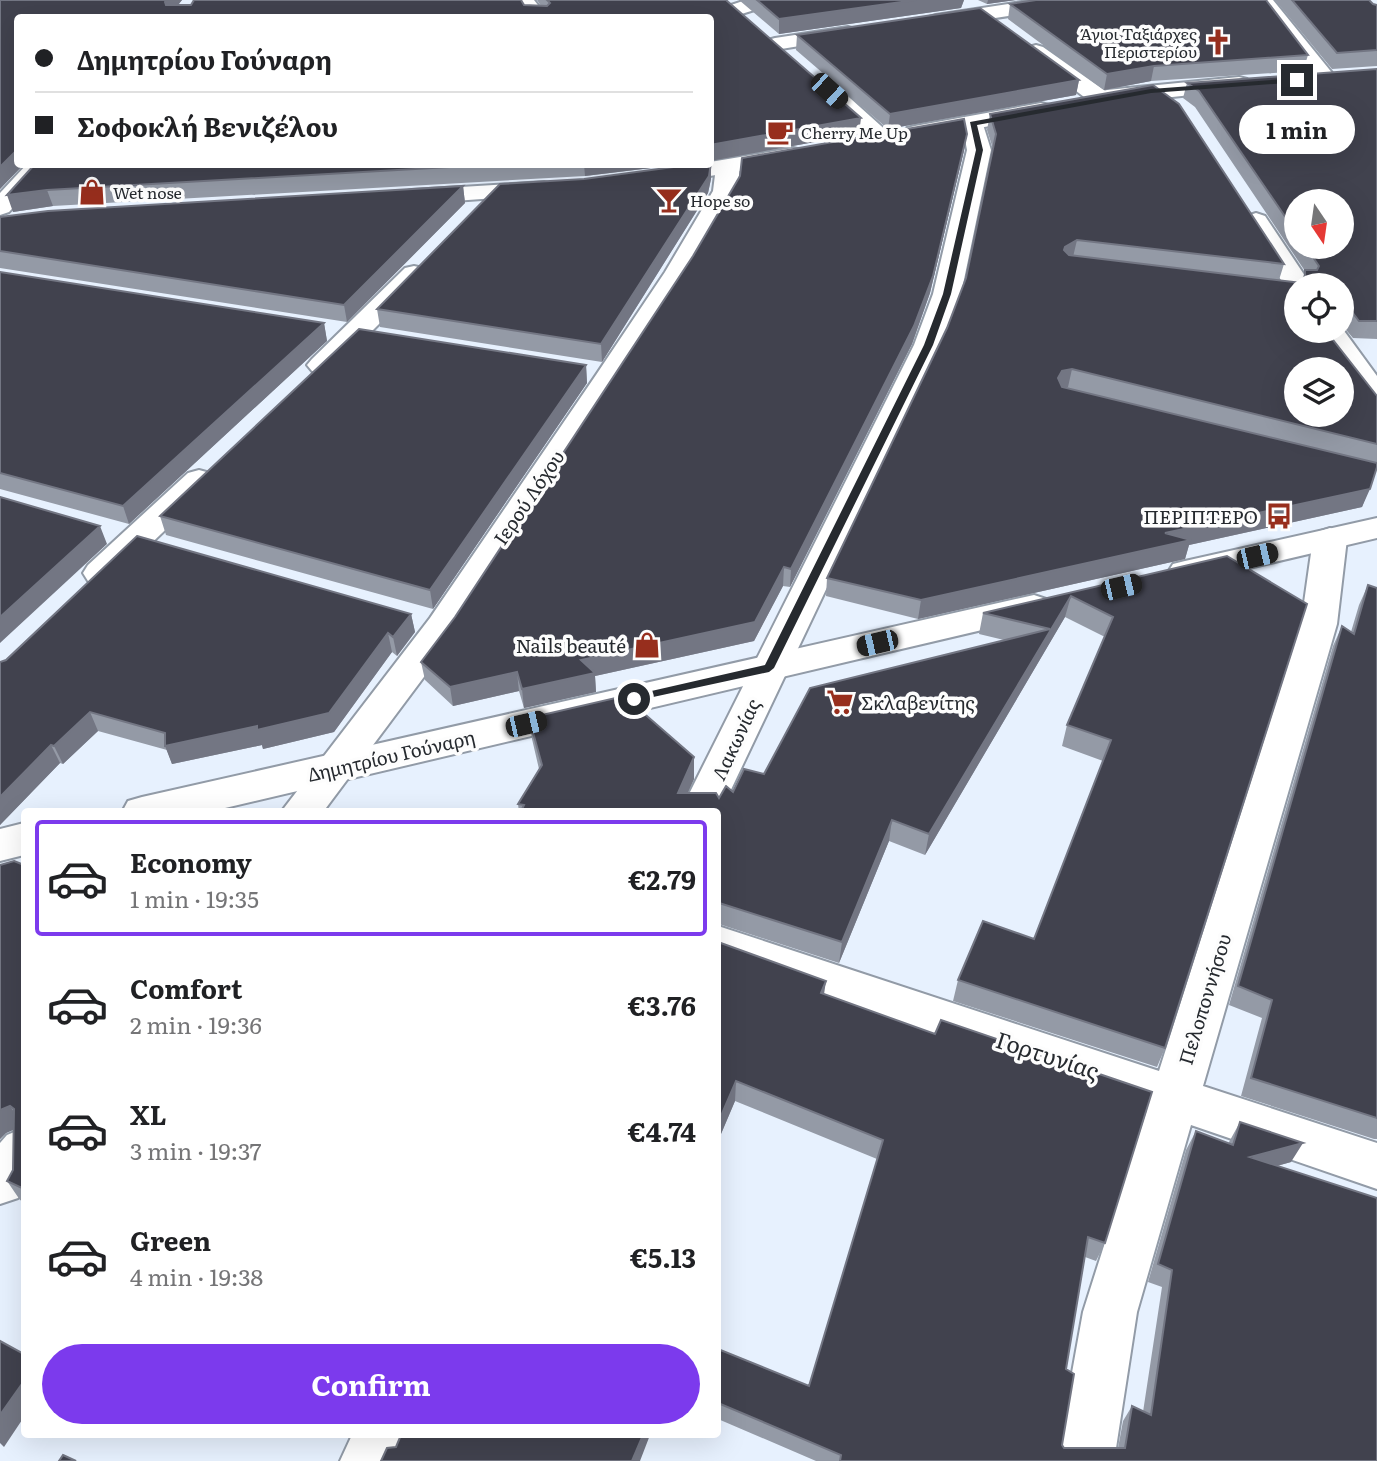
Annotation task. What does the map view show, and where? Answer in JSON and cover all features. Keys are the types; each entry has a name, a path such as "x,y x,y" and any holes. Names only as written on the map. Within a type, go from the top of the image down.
{"street":[{"path":"524,0 535,14"},
{"path":"729,5 767,0"},
{"path":"966,0 1100,98"},
{"path":"919,23 1075,0"},
{"path":"1263,0 1325,79"},
{"path":"729,5 882,139"},
{"path":"775,44 866,31"},
{"path":"1297,80 1351,77"},
{"path":"857,144 1100,98 1256,83"},
{"path":"1151,91 1185,113"},
{"name":"Λακωνίας","path":"702,808 928,345 947,294 979,150 973,123"},
{"path":"714,168 818,151"},
{"name":"Ιερού Λόχου","path":"304,808 338,767 429,622 597,372 678,272 725,191 728,167"},
{"path":"4,217 38,168"},
{"path":"637,180 671,170 709,168"},
{"path":"382,199 572,187"},
{"path":"465,221 492,193"},
{"path":"1245,205 1290,273"},
{"path":"305,381 355,334 437,249"},
{"path":"1342,343 1365,365 1377,397"},
{"path":"77,595 215,465"},
{"path":"1148,581 1377,528"},
{"path":"98,529 175,551"},
{"name":"Πελοποννήσου","path":"1085,1461 1110,1312 1319,624 1330,539"},
{"name":"Δημητρίου Γούναρη","path":"159,808 1067,599"},
{"path":"0,845 21,840"},
{"name":"Γορτυνίας","path":"721,945 1377,1166"},
{"path":"0,1181 21,1155"},
{"path":"369,1461 381,1438"}],"building":[{"path":"0,0 167,0 166,5 191,5 194,0 521,0 524,5 547,6 550,3 547,0 726,0 861,118 714,144 714,14 14,14 14,153 0,167"},
{"path":"757,0 916,0 779,19"},
{"path":"1036,0 1266,0 1308,55 1154,66 1107,74 1010,4"},
{"path":"1292,0 1369,0 1377,5 1377,50 1337,53"},
{"path":"980,8 1079,80 890,114 797,35"},
{"path":"1377,69 1377,321 1359,321 1354,314 1354,273 1305,273 1305,270 1317,270 1319,266 1314,259 1354,259 1354,189 1284,189 1284,215 1199,91 1187,83"},
{"path":"1153,85 1179,104 1284,264 1077,240 1065,247 1064,250 1069,255 1284,281 1284,343 1335,343 1346,357 1284,357 1284,421 1072,369 1062,371 1058,378 1062,387 1377,463 1370,489 1165,533 1191,540 921,600 827,578 947,328 966,278 996,134 990,114"},
{"path":"964,119 967,134 933,276 914,326 791,569 784,567 755,622 581,660 595,673 522,689 517,672 450,687 421,662 455,617 693,256 740,176 742,158"},
{"path":"31,168 432,168 47,190 7,195"},
{"path":"666,168 710,168 709,176 601,344 377,309 500,184 584,179"},
{"path":"463,186 344,305 0,251 0,217 48,211"},
{"path":"0,272 324,323 123,506 0,473"},
{"path":"359,329 586,365 430,590 160,516"},
{"path":"1354,367 1377,396 1377,444 1308,427 1354,427"},
{"path":"0,497 100,526 0,617"},
{"path":"137,536 411,614 393,637 388,633 329,713 257,730 257,726 165,746 165,733 90,712 54,746 51,745 0,797 0,662 6,660"},
{"path":"1227,556 1307,604 1165,1048 958,980 983,921 1034,939 1111,740 1067,725 1113,617 1071,596 929,834 892,820 842,942 721,904 721,808 522,808 524,805 518,804 542,765 529,718 624,696 694,757 678,793 716,793 719,798 726,786 733,792 744,769 764,774 810,688 1050,629 983,613"},
{"path":"1368,585 1377,588 1377,1118 1251,1078 1272,1000 1238,986 1342,626 1354,634"},
{"path":"14,861 21,864 21,1188 7,1181 13,1170 14,1109 10,1106 0,1110 0,865"},
{"path":"721,943 826,981 821,993 935,1034 941,1020 1152,1092 1105,1243 1088,1237 1066,1369 1074,1374 1062,1445 1064,1448 1125,1448 1132,1406 1151,1415 1172,1270 1158,1264 1196,1131 1233,1145 1240,1122 1303,1143 1250,1157 1377,1198 1377,1461 840,1461 841,1455 721,1404 721,1350 809,1386 883,1140 736,1081 721,1116"},
{"path":"0,1341 21,1352 21,1385 0,1415"},
{"path":"400,1438 642,1438 632,1461 381,1461 387,1448 396,1447"},
{"path":"63,1455 76,1461 59,1461"}],"place":[{"name":"Άγιοι Ταξιάρχες Περιστερίου","path":"1218,42"},
{"name":"Cherry Me Up","path":"780,132"},
{"name":"Wet nose","path":"92,192"},
{"name":"Hope so","path":"669,200"},
{"name":"ΠΕΡΙΠΤΕΡΟ","path":"1279,516"},
{"name":"Nails beauté","path":"647,645"},
{"name":"Σκλαβενίτης","path":"840,702"}],"route":[{"path":"634,699 769,668 928,345 947,294 979,150 973,123 1100,98 1151,91 1297,80"}]}
